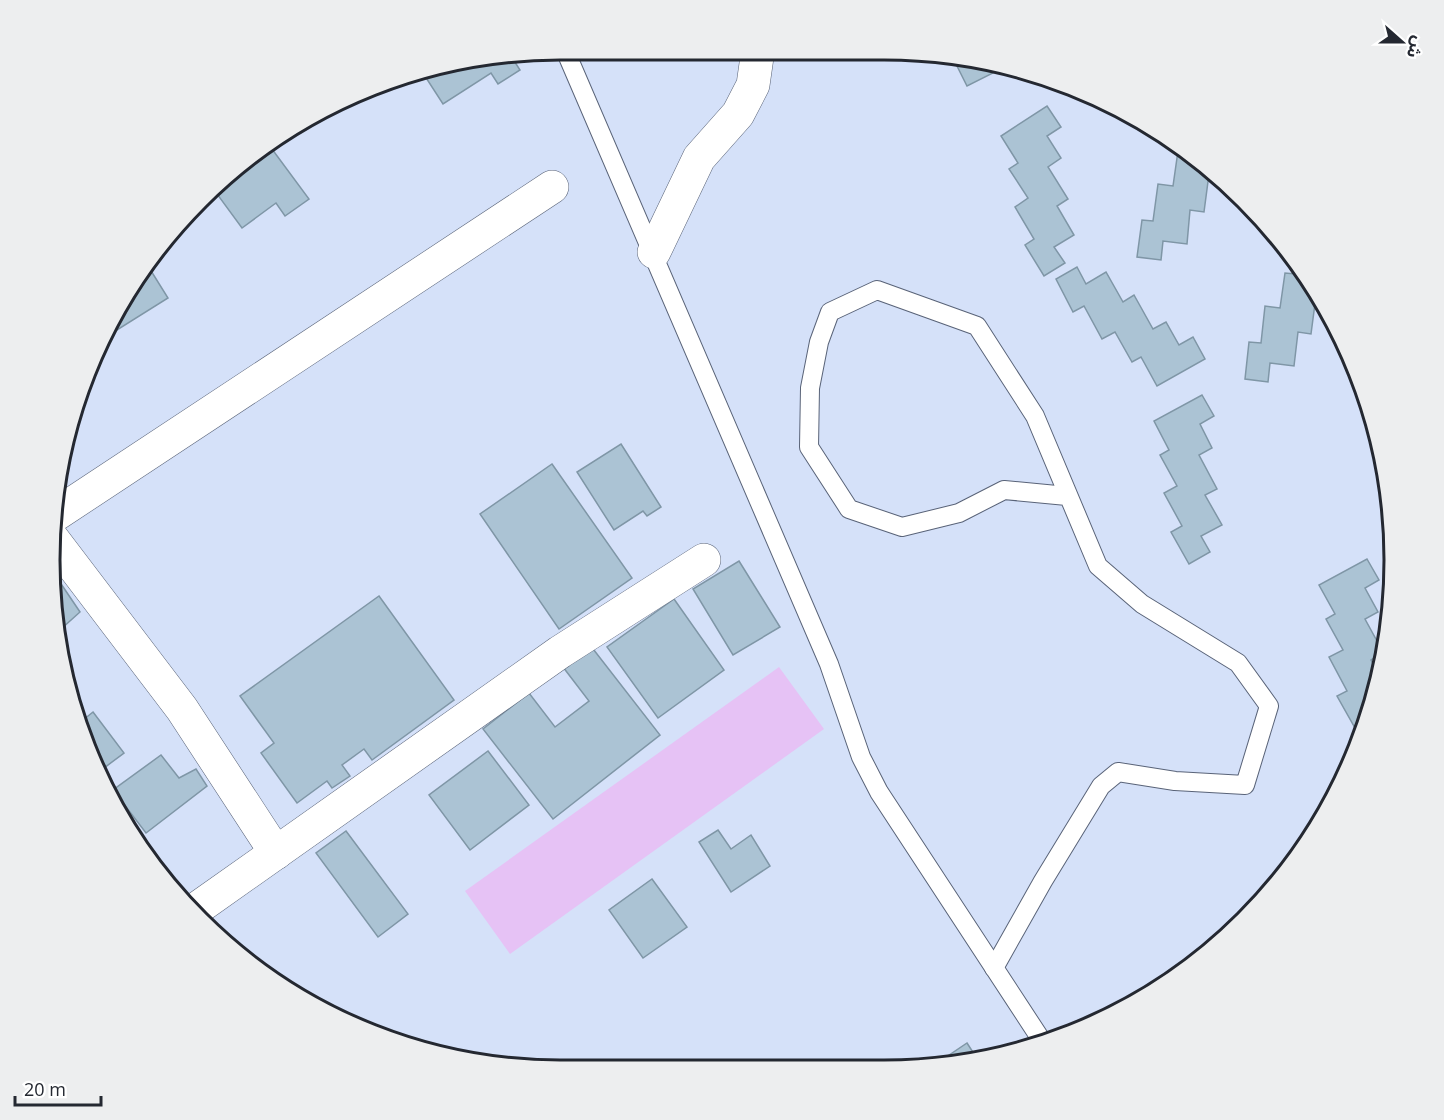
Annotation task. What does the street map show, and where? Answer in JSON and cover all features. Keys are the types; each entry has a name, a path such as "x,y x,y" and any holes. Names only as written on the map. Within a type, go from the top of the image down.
{"street":[{"path":"654,252 699,158 738,114 753,85 753,60"},
{"path":"63,511 552,187"},
{"path":"60,549 182,709 276,853"},
{"path":"199,907 560,652 704,560"}],"lane":[{"path":"569,60 654,252 829,664 861,757 879,792 1038,1035"},
{"path":"994,968 1042,881 1101,786 1118,772 1175,781 1245,785 1269,706 1238,663 1142,604 1098,566 1035,416 977,326 877,290 830,312 819,342 810,388 810,447 849,509 902,527 959,513 1004,490 1067,496"}],"shaded area":[{"path":"779,667 824,729 510,954 465,891"}],"building":[{"path":"515,62 520,70 498,84 491,73 443,104 426,78 462,70"},
{"path":"957,65 993,72 993,73 967,86"},
{"path":"1047,106 1061,127 1047,136 1061,158 1048,167 1068,199 1057,206 1074,235 1054,247 1065,263 1044,276 1025,245 1034,239 1015,207 1028,198 1009,169 1018,163 1001,136"},
{"path":"273,151 309,199 285,216 276,203 242,228 218,195"},
{"path":"1177,155 1208,179 1204,212 1190,210 1187,244 1163,241 1161,260 1137,257 1142,220 1153,221 1158,184 1173,186"},
{"path":"1077,267 1086,284 1106,272 1123,302 1134,295 1153,329 1166,322 1179,345 1193,337 1205,359 1157,386 1141,357 1132,362 1115,332 1102,339 1084,306 1073,312 1056,279"},
{"path":"152,272 168,298 117,330 127,310"},
{"path":"1285,273 1294,274 1315,306 1311,334 1298,332 1294,366 1270,363 1268,382 1245,379 1249,342 1261,343 1265,306 1280,308"},
{"path":"1202,395 1214,416 1200,424 1212,448 1199,455 1217,489 1205,495 1222,525 1201,536 1210,552 1189,564 1171,532 1182,526 1164,493 1177,486 1160,455 1169,450 1154,421"},
{"path":"621,444 661,507 647,516 643,511 614,530 577,472"},
{"path":"552,464 632,578 559,629 480,514"},
{"path":"1367,559 1379,580 1365,588 1378,612 1365,619 1377,641 1374,658 1371,660 1373,663 1367,689 1355,727 1337,696 1347,691 1329,657 1343,650 1326,619 1335,614 1319,585"},
{"path":"739,561 780,627 733,655 693,589"},
{"path":"61,583 80,612 64,626"},
{"path":"379,596 454,700 372,760 364,749 342,765 350,776 332,788 327,781 297,803 261,753 274,743 240,696"},
{"path":"674,599 724,670 658,718 607,647"},
{"path":"590,645 660,735 553,819 483,729 529,693 555,727 589,701 563,667"},
{"path":"93,712 124,753 105,767 98,751 86,718"},
{"path":"488,751 529,805 470,850 429,795"},
{"path":"161,755 179,778 196,769 207,786 146,833 124,805 116,788"},
{"path":"718,830 731,849 751,835 770,866 731,892 699,842"},
{"path":"346,831 408,914 378,937 316,853"},
{"path":"652,879 687,927 643,958 609,910"},
{"path":"967,1043 973,1052 949,1056"}]}
